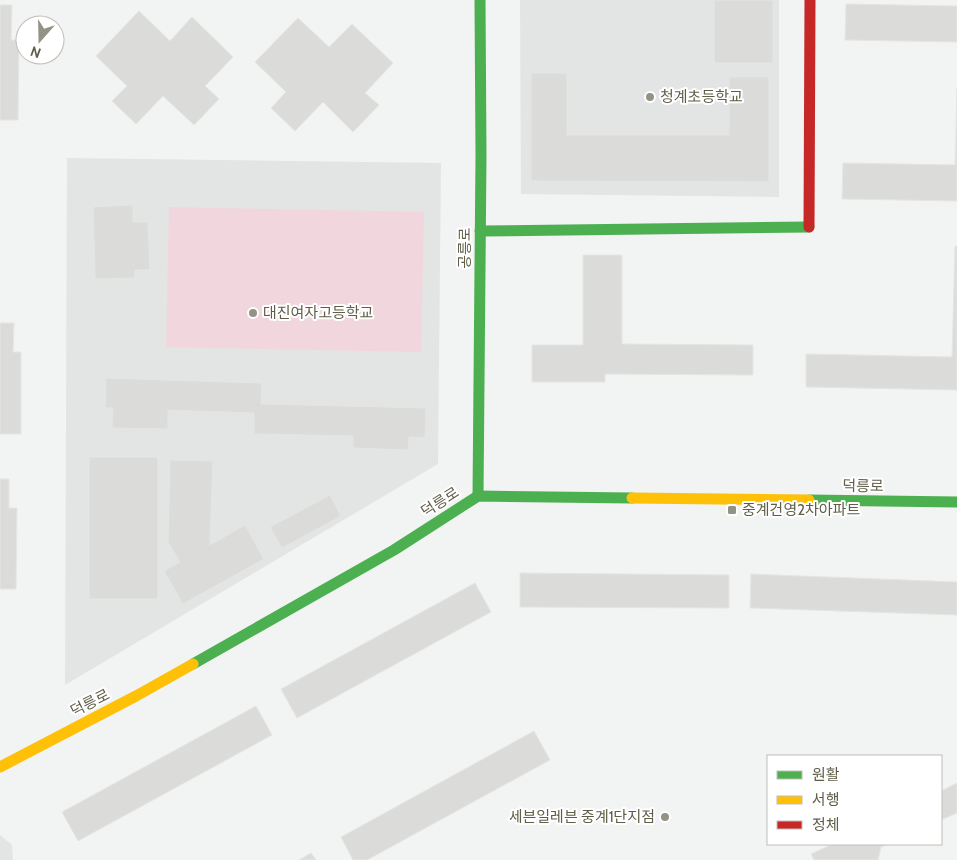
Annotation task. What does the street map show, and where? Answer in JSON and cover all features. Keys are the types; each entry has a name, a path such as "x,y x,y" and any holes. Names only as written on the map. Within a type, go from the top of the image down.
{"street":[{"name":"공릉로","path":"478,496 480,0"},
{"path":"480,231 809,226 810,0"},
{"name":"덕릉로","path":"0,767 136,696 394,550 478,496 957,502"}],"shaded area":[{"name":"청계초등학교","path":"520,0 779,0 779,197 521,194"},
{"name":"대진여자고등학교","path":"67,158 441,163 438,464 65,685"},
{"path":"169,207 424,212 421,352 166,347"},
{"path":"0,835 12,845 13,860 0,860"}],"building":[{"path":"714,0 773,0 773,63 714,63"},
{"path":"846,4 957,6 957,42 845,40"},
{"path":"0,5 12,5 11,40 15,40 15,65 19,65 18,120 0,120"},
{"path":"139,11 170,41 192,17 233,57 205,86 219,99 194,125 163,96 136,124 112,101 127,86 96,56"},
{"path":"298,18 329,47 352,24 393,63 365,93 379,105 353,132 323,102 295,131 271,108 286,92 255,62"},
{"path":"531,73 567,73 567,135 729,135 729,77 769,77 769,182 531,181"},
{"path":"957,88 957,201 842,199 843,163 955,165"},
{"path":"133,205 133,222 148,222 150,270 135,270 135,278 95,279 93,207"},
{"path":"955,246 957,246 957,390 806,387 806,354 952,357"},
{"path":"583,255 622,255 622,344 753,345 753,375 605,374 605,382 532,382 532,345 583,345"},
{"path":"0,323 14,323 13,352 21,352 21,434 0,434"},
{"path":"106,378 262,383 261,404 426,408 425,438 409,437 408,450 353,448 353,436 254,434 254,413 168,410 168,429 112,428 113,408 105,408"},
{"path":"89,457 158,457 158,599 89,599"},
{"path":"170,460 213,461 210,545 245,525 264,559 183,604 164,571 180,562 168,542"},
{"path":"0,479 9,479 9,508 17,508 16,589 0,589"},
{"path":"330,495 341,516 282,548 270,527"},
{"path":"520,573 729,575 729,608 520,607"},
{"path":"751,574 957,582 957,615 750,608"},
{"path":"475,583 491,612 297,718 281,689"},
{"path":"256,706 272,735 78,841 62,812"},
{"path":"534,731 550,760 367,860 353,860 341,837"},
{"path":"957,783 957,813 942,820 942,790"},
{"path":"831,845 886,845 881,847 878,860 814,860 811,854"},
{"path":"311,853 316,860 299,860"}],"traffic: fast":[{"path":"478,496 481,155 480,0"},
{"path":"480,231 809,227"},
{"path":"193,664 394,550 478,496 632,498"},
{"path":"809,500 957,502"}],"traffic: slow":[{"path":"632,498 809,500"},
{"path":"0,767 193,664"}],"traffic: jam":[{"path":"809,227 810,0"}],"place":[{"name":"청계초등학교","path":"650,97"},
{"name":"대진여자고등학교","path":"253,313"},
{"name":"중계건영2차아파트","path":"732,510"},
{"name":"세븐일레븐 중계1단지점","path":"665,817"}]}
